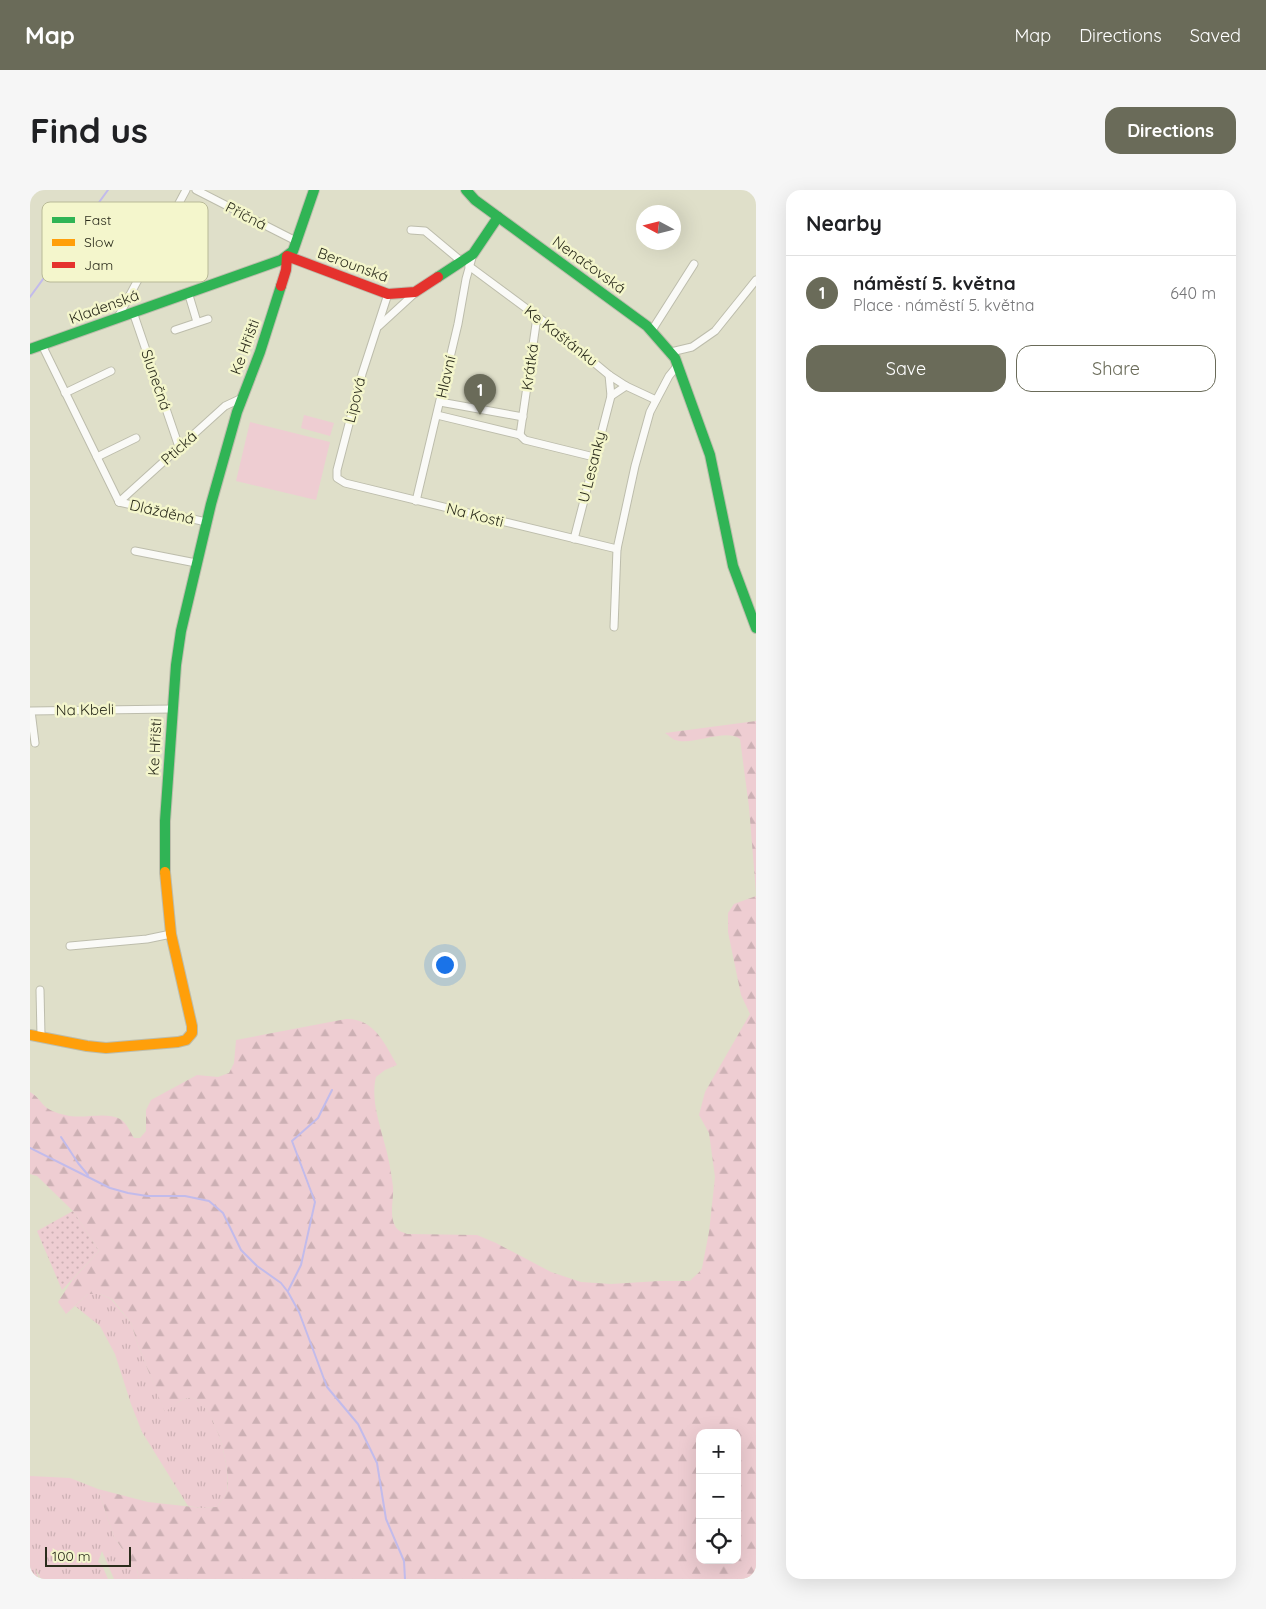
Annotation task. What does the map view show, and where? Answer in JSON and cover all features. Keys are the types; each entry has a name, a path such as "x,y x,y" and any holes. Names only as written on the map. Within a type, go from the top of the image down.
{"street":[{"path":"180,202 186,190"},
{"name":"Příčná","path":"196,190 296,241"},
{"path":"287,256 293,251 314,190"},
{"name":"Nenačovská","path":"466,190 474,200 651,329 671,352 682,375 710,454 733,566 756,628"},
{"name":"Berounská","path":"287,256 388,294 415,292 465,264 498,217"},
{"name":"Ke Kaštánku","path":"411,230 425,231 465,264 588,356 609,375 626,386 656,400"},
{"name":"Kladenská","path":"30,349 281,260 287,256"},
{"name":"Ke Hřišti","path":"40,990 35,1035 98,1048 186,1040 192,1033 171,934 165,879 164,849 176,665 181,631 206,522 242,398 260,352 286,270 287,256"},
{"name":"Hlavní","path":"416,501 458,324 465,264"},
{"path":"651,329 694,264"},
{"path":"671,352 692,347 715,331 756,280"},
{"path":"117,318 136,282"},
{"path":"188,292 197,322"},
{"name":"Lipová","path":"378,327 415,292"},
{"name":"Lipová","path":"336,474 362,374 388,294"},
{"name":"Slunečná","path":"133,312 179,447"},
{"name":"Krátká","path":"520,435 537,317"},
{"path":"175,330 208,318"},
{"path":"42,345 119,502"},
{"path":"614,626 618,549 635,466 650,412 668,376 678,365"},
{"path":"65,392 111,371"},
{"name":"U Lesanky","path":"574,539 611,396 609,375"},
{"path":"611,396 626,386"},
{"name":"Ptická","path":"119,502 225,406 242,398"},
{"path":"440,402 523,417"},
{"path":"437,415 520,435 525,440 594,457"},
{"path":"97,456 136,438"},
{"name":"Na Kosti","path":"336,474 345,483 618,549"},
{"name":"Dlážděná","path":"119,502 206,522"},
{"path":"134,550 196,563"},
{"name":"Na Kbeli","path":"35,743 30,711 172,709"},
{"path":"70,946 147,939 171,934"}],"green space":[{"path":"304,415 334,423 330,436 301,428"},
{"path":"250,422 330,442 316,500 236,481"},
{"path":"756,721 756,893 749,807 740,739 726,735 683,741 674,739 665,733"},
{"path":"756,896 756,1579 139,1579 137,1570 114,1537 98,1489 148,1502 202,1508 217,1507 227,1491 227,1468 224,1454 220,1439 208,1412 200,1403 192,1398 185,1399 165,1412 131,1323 112,1299 100,1294 88,1294 66,1314 58,1302 73,1279 99,1251 73,1211 37,1176 30,1174 30,1092 47,1108 61,1114 79,1117 107,1116 120,1119 134,1138 140,1138 146,1131 146,1110 151,1100 197,1075 218,1077 229,1073 234,1063 236,1040 346,1019 356,1020 364,1023 378,1034 397,1065 385,1070 376,1077 374,1093 392,1181 392,1217 395,1226 399,1230 407,1234 477,1235 551,1272 581,1282 611,1284 690,1281 702,1268 709,1232 715,1177 709,1133 699,1115 705,1092 750,1014 741,995 728,932 728,913 734,904"},
{"path":"73,1211 99,1251 62,1290 37,1231"},
{"path":"88,1294 100,1294 111,1299 131,1323 139,1348 165,1411 181,1400 192,1398 200,1403 208,1412 220,1438 227,1468 227,1491 217,1507 202,1508 188,1506 142,1432 115,1354 100,1326 75,1306"},
{"path":"30,1476 70,1478 98,1489 114,1537 137,1570 139,1579 114,1579 102,1551 98,1562 102,1565 108,1579 41,1579 35,1568 39,1579 30,1579"}],"waterway":[{"path":"99,202 108,190"},
{"path":"30,297 42,281"},
{"path":"288,1291 301,1265 315,1202 292,1141 318,1118 332,1090"},
{"path":"61,1137 88,1175"},
{"path":"30,1148 110,1188 147,1196 185,1196 209,1201 223,1213 241,1250 257,1266 281,1283 288,1292 299,1312 327,1387 358,1424 377,1463 386,1519 404,1561 405,1579"}],"traffic: fast":[{"path":"30,349 281,260 293,251 314,190"},
{"path":"466,190 475,200 647,326 675,358 710,455 733,566 756,628"},
{"path":"438,277 473,254 498,217"},
{"path":"165,872 165,821 176,665 181,631 211,504 237,412 260,352 281,286"}],"traffic: slow":[{"path":"30,1035 106,1048 178,1042 186,1040 192,1033 171,934 165,872"}],"traffic: jam":[{"path":"281,286 286,270 287,256 388,294 415,292 438,277"}],"place":[{"name":"náměstí 5. května","path":"480,415"}]}
